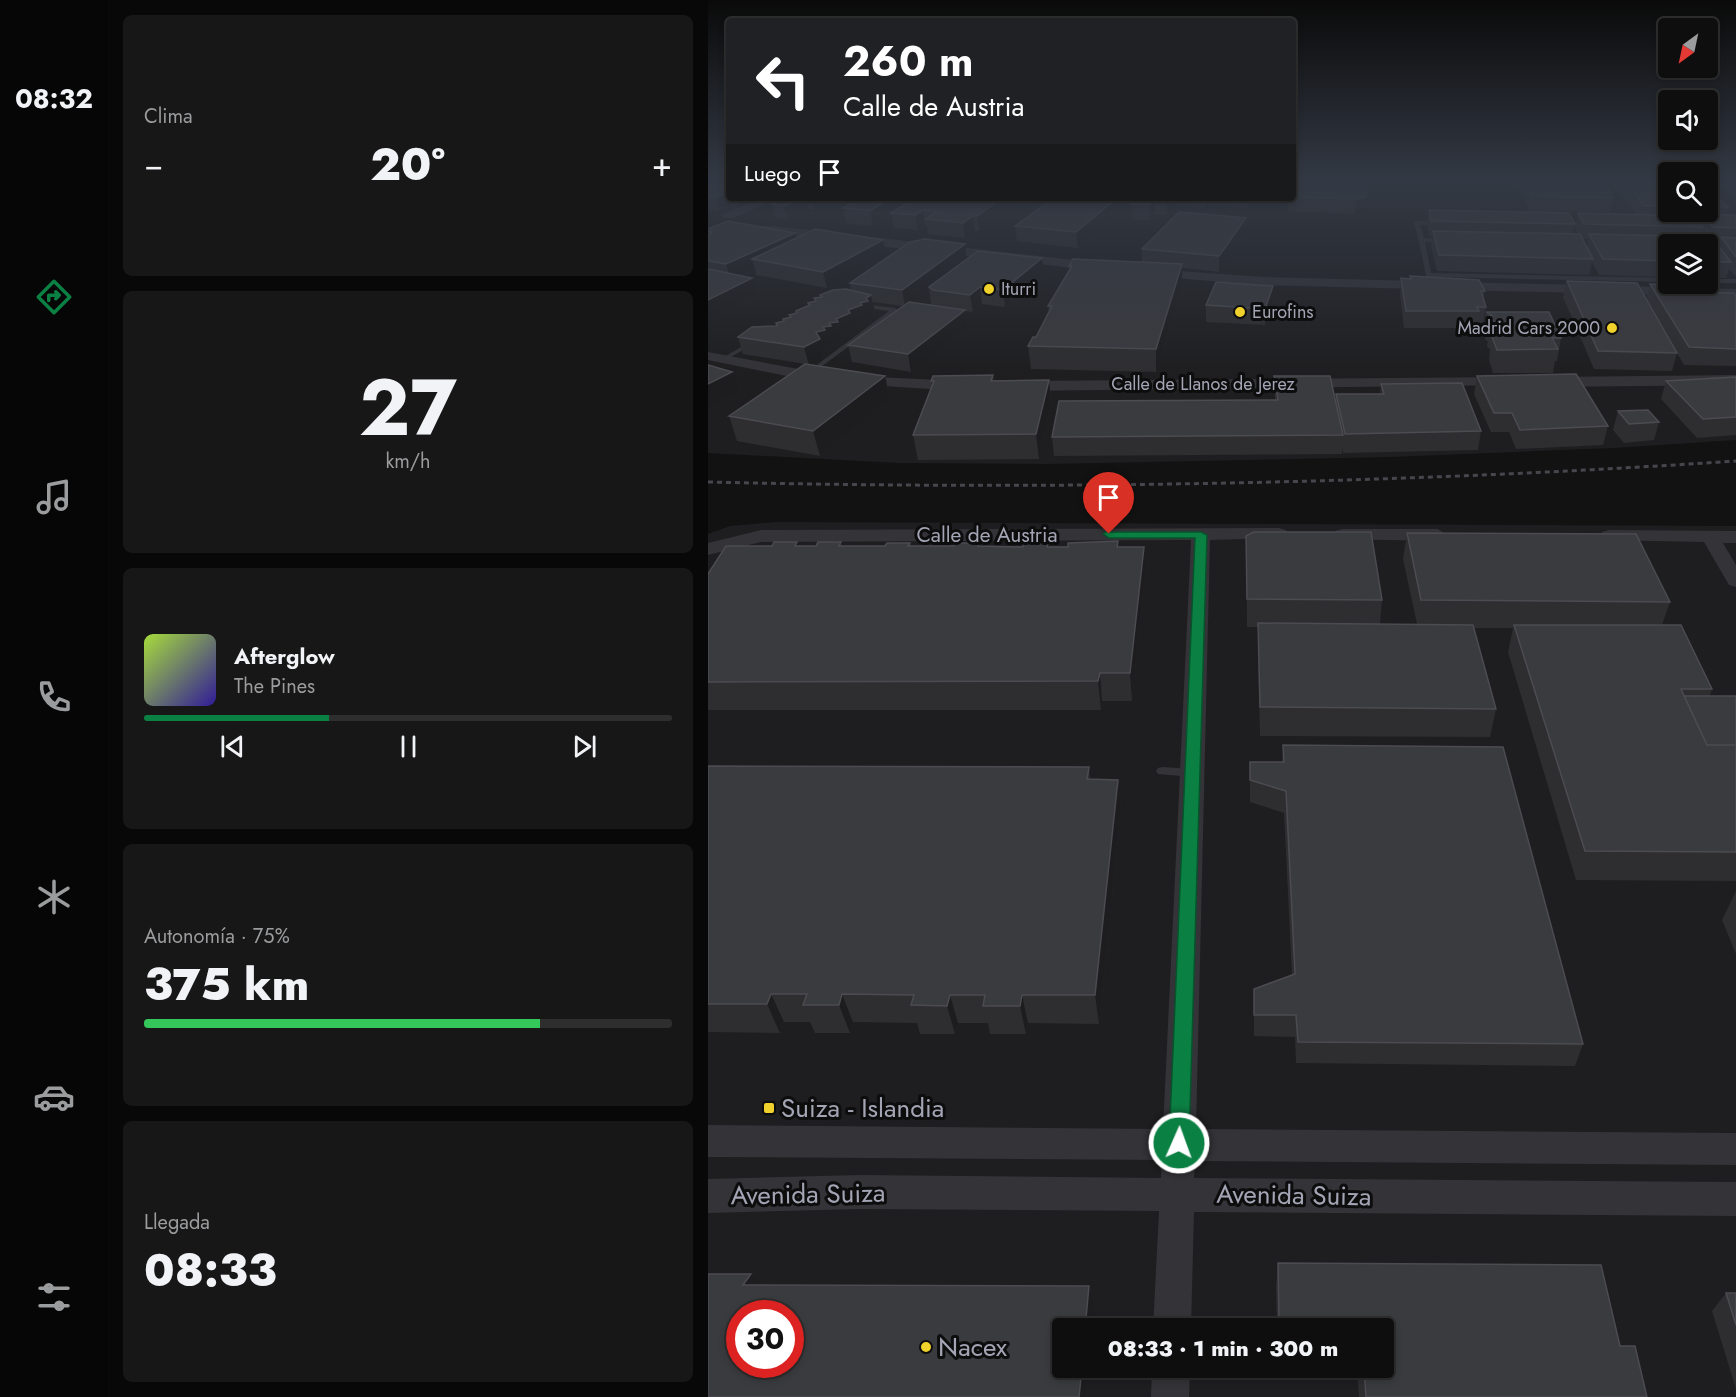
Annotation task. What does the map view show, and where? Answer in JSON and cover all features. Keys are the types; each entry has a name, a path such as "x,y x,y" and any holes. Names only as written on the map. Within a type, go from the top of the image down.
{"street":[{"path":"882,244 1114,268"},
{"path":"1136,271 1263,281 1430,280 1736,293"},
{"path":"715,358 806,376 839,380 972,386"},
{"name":"Calle de Llanos de Jerez","path":"1006,386 1736,380"},
{"name":"Calle de Austria","path":"708,549 761,536 1295,534"},
{"path":"1172,1318 1201,535"},
{"path":"1318,535 1459,535"},
{"path":"1587,536 1736,537"},
{"path":"1710,537 1736,581"},
{"path":"708,1141 1736,1149"},
{"name":"Avenida Suiza","path":"708,1196 860,1192 1736,1199"},
{"path":"1170,1397 1171,1378"}],"lane":[{"path":"1423,244 1430,280 1658,280"},
{"path":"1718,281 1736,281"},
{"path":"806,376 895,310 853,305"},
{"path":"715,358 763,337"},
{"path":"1162,771 1192,773"}],"shaded area":[{"path":"708,244 1658,244 1658,294 1718,294 1718,244 1736,244 1736,440 1613,448 1392,457 1047,464 899,463 708,453"},
{"path":"777,522 1736,526 1736,1397 708,1397 708,534 730,526"}],"building":[{"path":"708,244 770,244 726,264 708,261"},
{"path":"783,244 875,244 823,272 752,259"},
{"path":"907,244 965,244 902,290 850,283"},
{"path":"1147,244 1227,244 1219,256 1142,249"},
{"path":"1436,244 1585,244 1593,259 1439,255"},
{"path":"1595,244 1658,244 1658,261 1603,259"},
{"path":"1726,244 1736,244 1736,257"},
{"path":"1718,246 1731,262 1718,262"},
{"path":"978,251 1042,258 1003,290 980,287 970,295 933,290 929,287"},
{"path":"1073,259 1182,264 1156,349 1028,346 1033,337 1036,337 1052,306 1048,306 1072,266 1069,266"},
{"path":"708,269 752,278 708,300"},
{"path":"1410,276 1479,280 1485,291 1481,291 1486,307 1477,307 1479,311 1406,311 1401,278 1411,279"},
{"path":"1567,281 1637,283 1677,353 1598,351"},
{"path":"1216,282 1273,286 1265,309 1206,305"},
{"path":"1650,284 1658,284 1658,294 1734,293 1736,296 1736,349 1689,347"},
{"path":"846,289 871,295 866,298 868,301 860,303 862,305 848,310 850,313 836,319 838,322 829,323 831,326 823,327 825,330 816,332 820,339 804,347 738,337 752,327 777,326 776,323 791,317 789,315 810,305 808,303 816,301 814,298 822,297 820,295 833,290"},
{"path":"909,302 965,310 908,354 848,345"},
{"path":"1486,312 1549,312 1561,338 1552,338 1558,349 1497,350 1492,337 1499,334 1493,329 1497,328 1491,323 1494,322 1489,316 1492,315"},
{"path":"805,364 885,376 813,431 729,416"},
{"path":"708,365 732,372 708,384"},
{"path":"1576,374 1608,426 1520,430 1512,413 1494,413 1477,376"},
{"path":"993,375 991,381 1049,380 1036,434 913,435 934,381 931,381 933,376"},
{"path":"1274,376 1330,376 1343,435 1052,437 1059,401 1278,400"},
{"path":"1736,377 1736,417 1703,419 1666,381"},
{"path":"1462,383 1481,431 1345,434 1336,394 1384,394 1381,384"},
{"path":"1648,410 1659,422 1629,424 1618,411"},
{"path":"1254,532 1371,532 1382,600 1247,599 1246,536"},
{"path":"1407,533 1636,534 1670,602 1421,600"},
{"path":"1118,541 1117,547 1144,547 1130,673 1100,673 1098,681 708,682 708,574 726,546 772,546 774,542 797,542 795,546 816,546 818,542 841,542 839,546 885,546 887,543 910,543 908,546 954,546 955,543 979,543 978,546 1023,547 1024,543 1048,543 1047,547 1068,547 1068,543"},
{"path":"1258,623 1473,625 1496,709 1260,707"},
{"path":"1514,625 1681,625 1712,689 1681,689 1707,745 1736,745 1736,852 1585,851"},
{"path":"1684,696 1736,696 1736,745 1707,745"},
{"path":"1283,745 1503,747 1583,1044 1298,1042 1296,1015 1254,1015 1254,989 1295,974 1286,791 1250,780 1250,762 1284,762"},
{"path":"708,766 1089,767 1087,779 1118,780 1095,995 1022,995 1020,1006 983,1006 985,995 950,995 947,1006 911,1005 914,995 842,994 839,1005 803,1005 807,994 771,994 767,1004 708,1004"},
{"path":"1278,1263 1601,1265 1620,1346 1635,1346 1647,1397 1366,1397 1365,1378 1394,1378 1394,1318 1279,1318"},
{"name":"Nacex","path":"708,1274 751,1274 743,1285 1089,1286 1086,1318 1052,1318 1052,1378 1081,1378 1079,1397 708,1397"},
{"path":"1726,1293 1736,1293 1736,1325"}],"railway":[{"path":"708,482 965,485 1222,483 1479,475 1736,461"}],"place":[{"name":"Iturri","path":"989,289"},
{"name":"Eurofins","path":"1240,312"},
{"name":"Madrid Cars 2000","path":"1612,328"},
{"name":"Suiza - Islandia","path":"769,1108"},
{"name":"Nacex","path":"926,1347"}],"route":[{"path":"1109,534 1201,535 1179,1143"}]}
